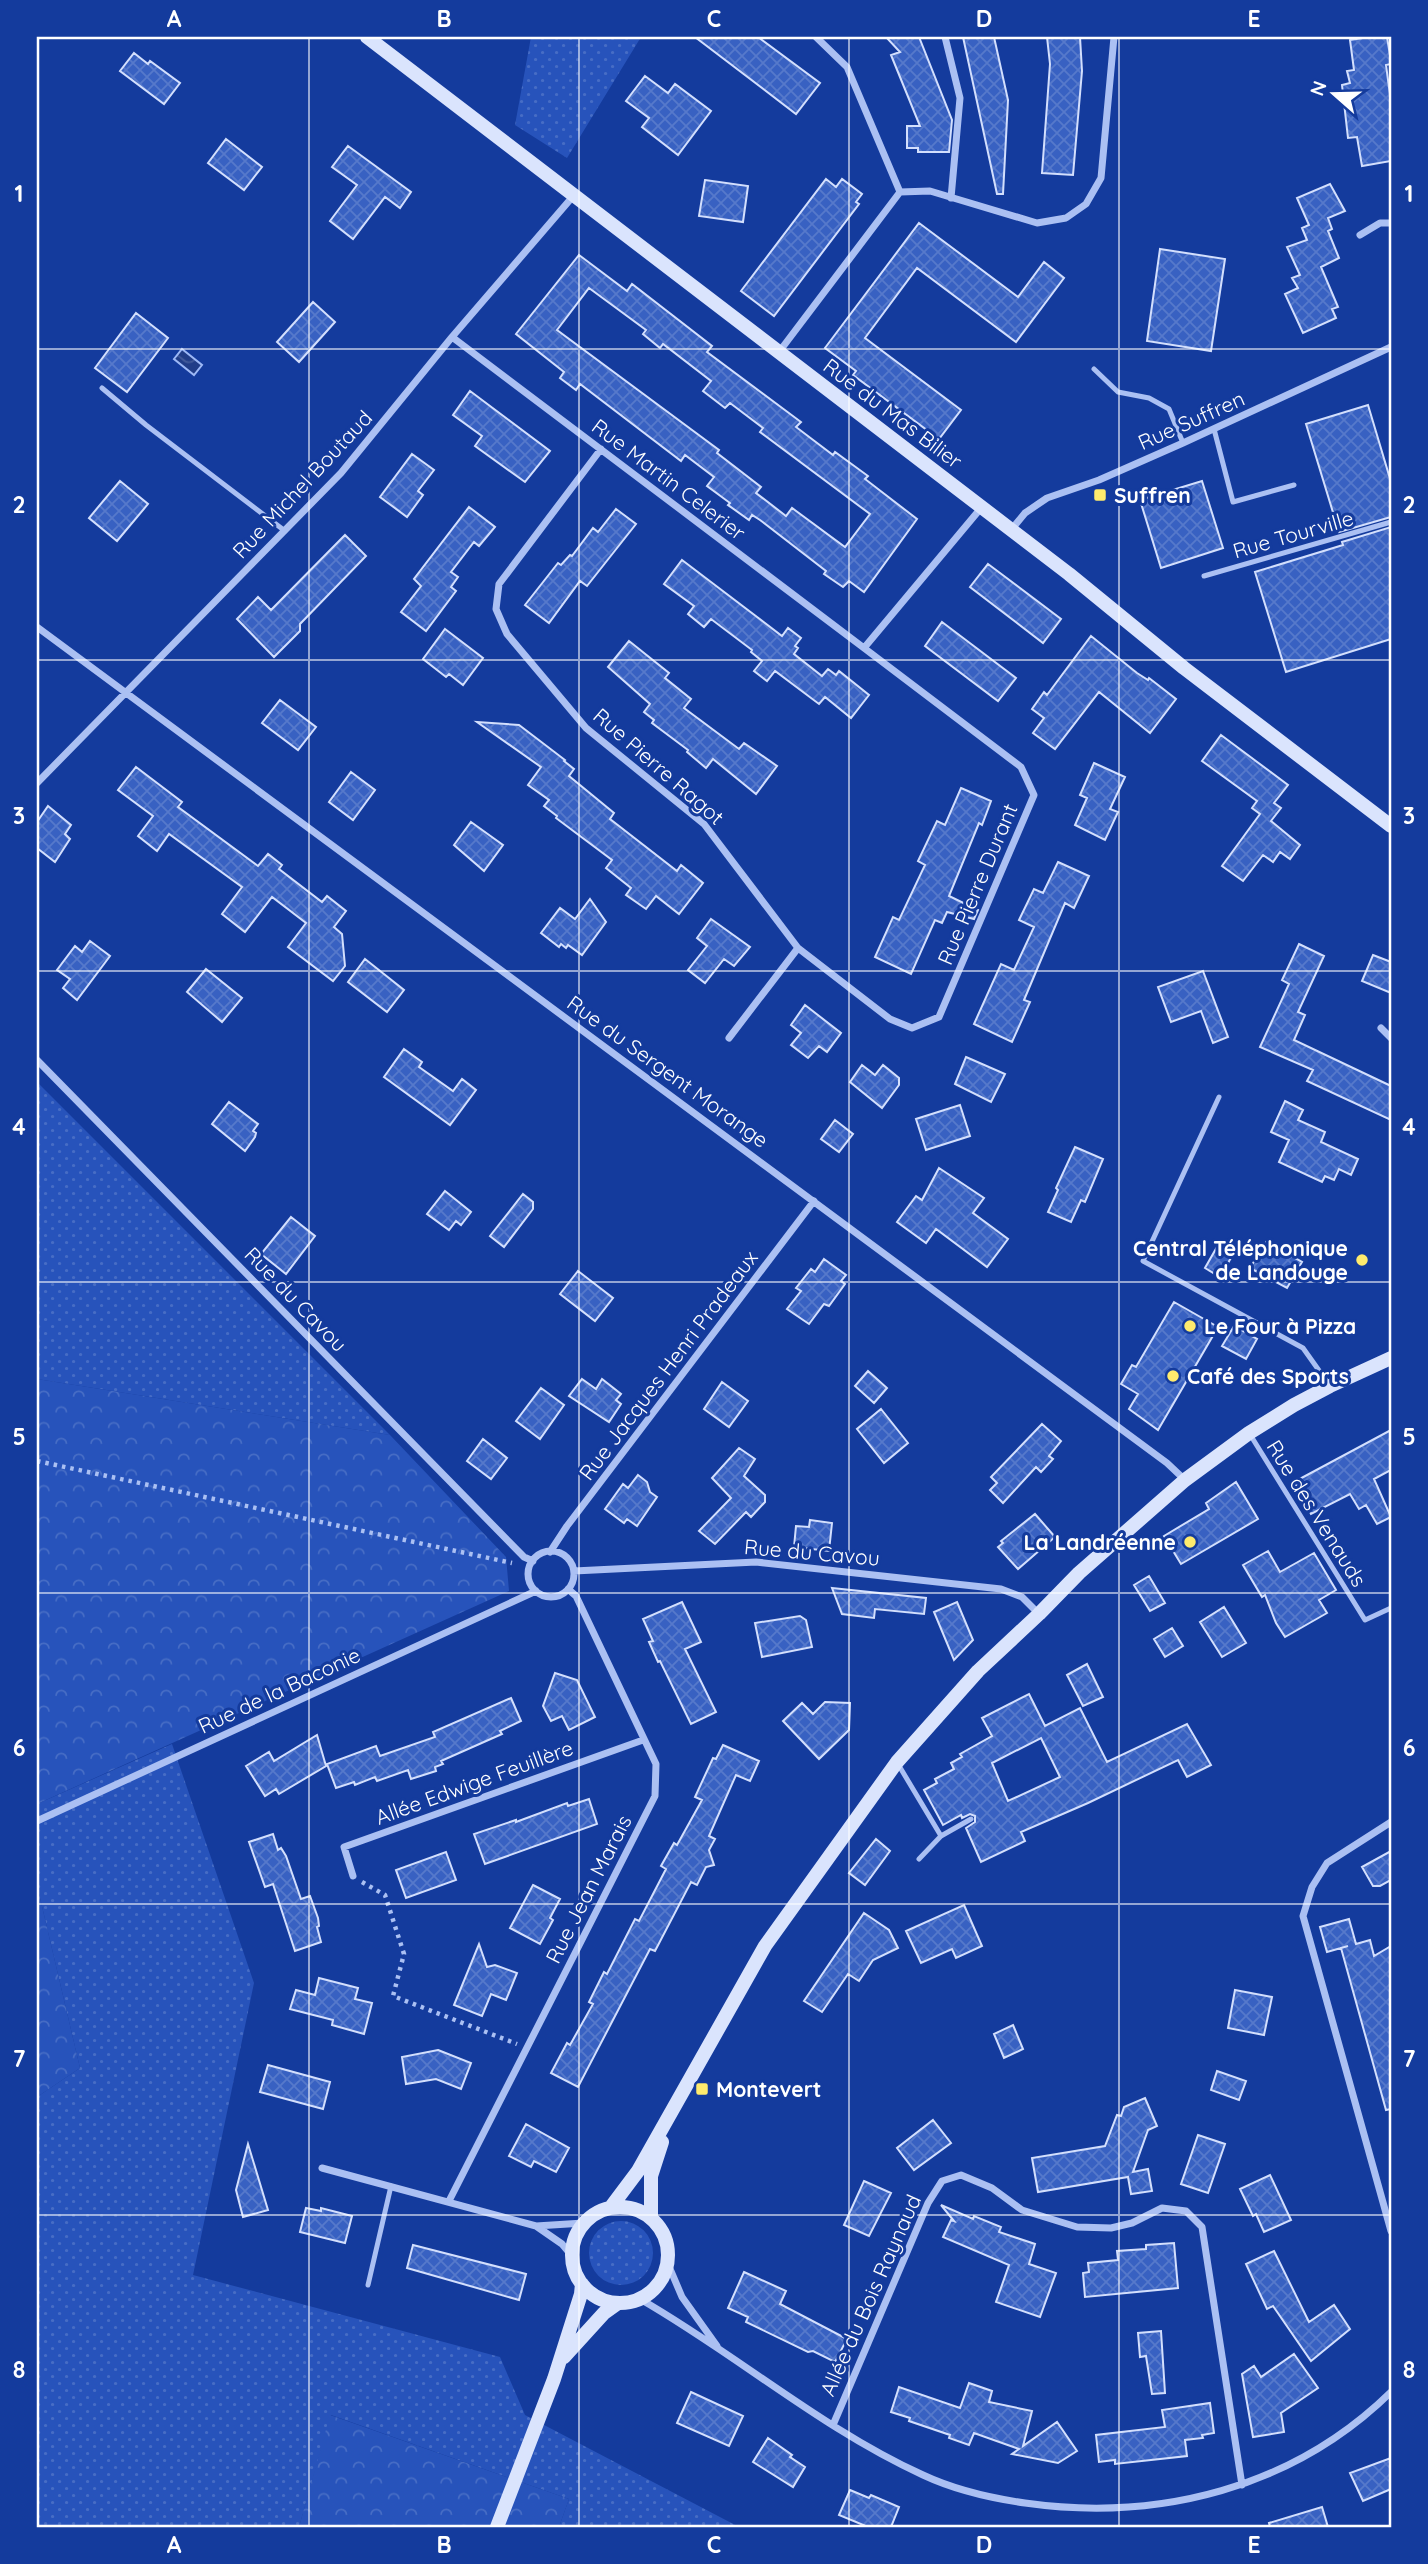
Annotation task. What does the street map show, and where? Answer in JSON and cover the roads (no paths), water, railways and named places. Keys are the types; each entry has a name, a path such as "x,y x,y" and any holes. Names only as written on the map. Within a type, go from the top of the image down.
{"main road":[{"name":"Rue du Mas Bilier","path":"367,37 1069,573 1184,668 1391,827"},
{"path":"611,2207 638,2171 765,1946 897,1762 978,1671 1079,1573 1185,1480 1249,1433 1330,1386 1391,1358"},
{"path":"651,2218 652,2176 671,2115"},
{"path":"611,2207 639,2210 651,2218 666,2238 669,2251 668,2264 658,2284 640,2299 618,2303 604,2301 592,2294 575,2271 572,2256 575,2239 584,2223 611,2207"},
{"path":"497,2527 561,2361 582,2284"},
{"path":"561,2361 604,2313 618,2303"}],"street":[{"path":"816,37 847,67 900,192"},
{"path":"944,37 960,98 951,198"},
{"path":"900,192 930,191 1037,223 1066,218 1086,204 1101,178 1114,37"},
{"path":"778,352 900,192"},
{"name":"Rue Michel Boutaud","path":"37,783 341,473 452,337 575,194"},
{"path":"1360,235 1380,223 1391,223"},
{"name":"Rue Martin Celerier","path":"452,337 864,648"},
{"name":"Rue Suffren","path":"1011,530 1025,513 1047,498 1099,480 1391,347"},
{"name":"Rue Pierre Ragot","path":"601,449 499,584 496,609 508,634 586,728 704,824 797,948"},
{"path":"864,648 982,507"},
{"name":"Rue du Sergent Morange","path":"37,627 1167,1463 1185,1480"},
{"name":"Rue Pierre Durant","path":"797,948 890,1019 912,1028 939,1017 1034,795 1021,767 864,648"},
{"path":"729,1038 797,948"},
{"path":"1381,1028 1391,1038"},
{"name":"Rue du Cavou","path":"37,1060 531,1564"},
{"name":"Rue Jacques Henri Pradeaux","path":"550,1552 814,1201"},
{"path":"550,1552 563,1555 574,1571 572,1584 557,1597 536,1591 529,1580 531,1564 544,1553 550,1552"},
{"name":"Rue du Cavou","path":"574,1571 756,1562 1001,1589 1022,1597 1039,1614"},
{"name":"Rue Jean Marais","path":"449,2201 655,1796 656,1764 576,1596 568,1589"},
{"name":"Rue de la Baconie","path":"37,1821 536,1591"},
{"name":"Allée Edwige Feuillère","path":"353,1876 344,1847 643,1741"},
{"path":"1391,1822 1327,1863 1312,1887 1303,1916 1391,2231"},
{"path":"323,2168 536,2226 562,2244 572,2256"},
{"name":"Allée du Bois Raynaud","path":"833,2425 928,2203 942,2182 961,2175 992,2188 1022,2210 1077,2227 1111,2228 1132,2223 1163,2208 1186,2211 1202,2227 1242,2485"},
{"path":"536,2226 584,2223"},
{"path":"668,2264 682,2297 722,2352"},
{"path":"640,2299 833,2425 924,2476 988,2497 1059,2508 1123,2508 1186,2501 1242,2485 1294,2461 1346,2430 1391,2392"}],"lane":[{"path":"1094,369 1118,392 1149,398 1169,409 1183,443"},
{"path":"102,388 285,531"},
{"path":"1214,429 1233,502 1294,485"},
{"name":"Rue Tourville","path":"1204,576 1391,522"},
{"path":"1219,1097 1143,1261 1303,1348 1330,1386"},
{"name":"Rue des Venauds","path":"1249,1433 1365,1620 1391,1608"},
{"path":"897,1762 941,1836"},
{"path":"919,1859 941,1836 971,1819"},
{"path":"368,2285 391,2186"}],"water":[{"path":"182,349 202,365 194,375 174,359"}],"place":[{"name":"Suffren","path":"1100,495"},
{"name":"Central Téléphonique de Landouge","path":"1362,1260"},
{"name":"Le Four à Pizza","path":"1190,1326"},
{"name":"Café des Sports","path":"1173,1376"},
{"name":"La Landréenne","path":"1190,1542"},
{"name":"Montevert","path":"702,2089"}]}
